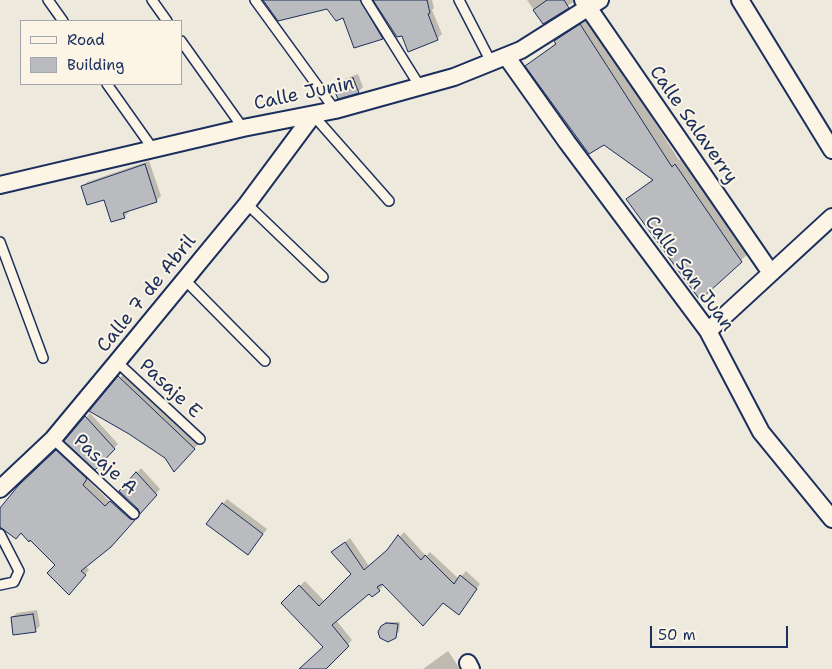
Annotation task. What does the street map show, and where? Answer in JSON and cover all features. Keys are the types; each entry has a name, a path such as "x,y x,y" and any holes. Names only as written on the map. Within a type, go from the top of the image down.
{"street":[{"path":"740,0 832,150"},
{"name":"Calle Junin","path":"0,186 243,128 334,110 419,85 454,77 521,50 591,3"},
{"name":"Calle Salaverry","path":"591,3 771,273"},
{"name":"Calle San Juan","path":"499,59 566,142 708,331 761,432 832,519"},
{"name":"Calle 7 de Abril","path":"0,489 53,439 248,204 313,115"},
{"path":"708,331 832,217"}],"lane":[{"path":"48,0 62,20"},
{"path":"152,0 166,20"},
{"path":"255,0 334,110"},
{"path":"366,0 419,85"},
{"name":"Calle San Juan","path":"459,0 499,59"},
{"path":"182,42 243,128"},
{"path":"108,85 153,149"},
{"path":"313,115 389,201"},
{"path":"248,204 323,277"},
{"path":"0,242 43,358"},
{"path":"184,279 265,361"},
{"name":"Pasaje E","path":"117,362 200,439"},
{"name":"Pasaje A","path":"53,439 134,514"},
{"path":"0,534 18,571 14,582 0,585"}],"building":[{"path":"263,0 360,0 383,39 354,48 343,18 336,21 327,9 278,21"},
{"path":"373,0 427,0 430,13 428,14 438,40 408,52 402,36 397,37"},
{"path":"547,0 564,0 569,8 543,24 533,10"},
{"path":"580,24 672,167 675,164 742,262 700,300 626,199 653,180 604,145 589,154 525,66 556,44 554,41"},
{"path":"353,78 359,93 338,99 332,85"},
{"path":"145,164 157,202 123,213 125,218 111,222 104,200 87,205 81,186"},
{"path":"118,376 195,449 174,472 165,458 89,411"},
{"path":"85,416 115,449 95,470 64,441"},
{"path":"56,450 87,479 83,485 105,506 110,501 130,519 135,520 111,547 81,571 86,575 69,595 47,573 55,565 30,540 29,542 21,533 16,539 0,527 0,508 18,486"},
{"path":"136,472 157,495 140,514 138,509 119,491"},
{"path":"222,503 263,534 248,555 206,524"},
{"path":"398,535 421,560 425,555 454,584 460,575 477,589 459,615 443,603 423,626 382,584 377,587 380,591 372,597 369,594 332,625 349,646 326,669 299,669 323,647 281,603 299,585 319,606 351,574 331,552 345,542 364,570 387,550"},
{"path":"33,614 36,632 13,635 11,617"},
{"path":"386,623 398,624 396,638 388,642 380,638 378,632 381,626"}]}
